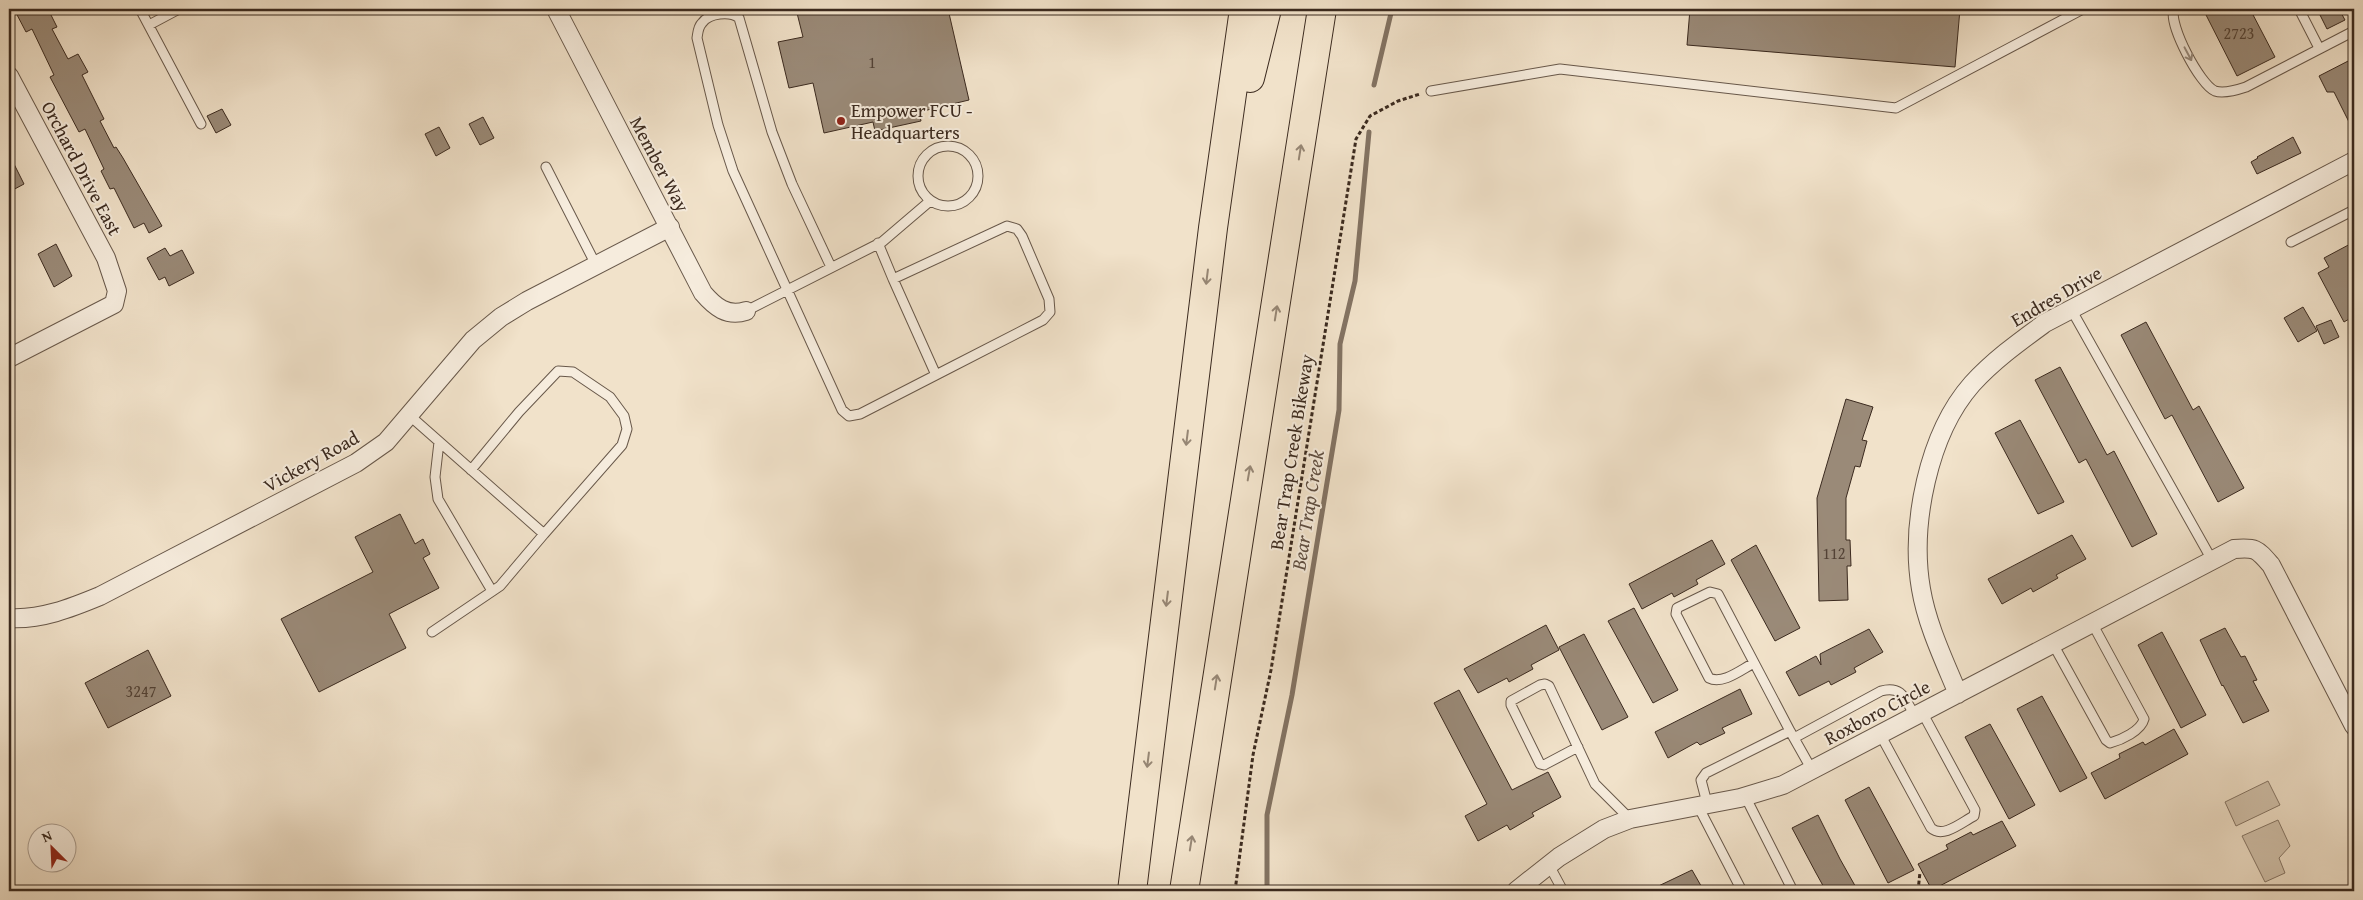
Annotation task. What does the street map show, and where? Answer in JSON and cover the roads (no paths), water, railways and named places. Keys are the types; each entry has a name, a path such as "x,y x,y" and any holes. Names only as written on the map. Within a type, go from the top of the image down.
{"highway":[{"path":"1132,891 1213,228 1244,9"},
{"path":"1213,228 1267,9"},
{"path":"1184,891 1240,521 1268,361 1322,9"},
{"path":"1304,126 1335,9"}],"street":[{"name":"Member Way","path":"556,9 703,292 716,308 731,313 746,311"},
{"name":"Orchard Drive East","path":"9,76 106,258 117,290 114,304 9,358"},
{"name":"Endres Drive","path":"1958,694 1935,636 1921,590 1918,550 1922,496 1936,448 1957,405 1972,385 2006,352 2045,323 2354,162"},
{"name":"Vickery Road","path":"9,618 21,619 59,612 100,596 356,463 386,442 473,340 501,317 527,301 670,227"},
{"name":"Roxboro Circle","path":"1516,891 1549,865 1604,829 1630,819 1745,796 1783,785 2234,548 2252,547 2258,550 2272,564 2354,726"}],"lane":[{"path":"140,9 201,124"},
{"path":"148,25 179,9"},
{"path":"1431,91 1560,69 1896,108 2083,9"},
{"path":"2174,9 2175,26 2184,47 2206,84 2215,91 2228,92 2246,87 2354,30"},
{"path":"2299,9 2319,48"},
{"path":"2352,9 2354,14"},
{"path":"831,267 792,184 772,132 739,18 730,13 710,17 702,21 698,29 697,38 718,125 733,171 842,410 849,416 860,414 1043,320 1050,312 1049,299 1022,236 1017,229 1007,226 894,279"},
{"path":"943,146 955,146 966,151 974,160 978,172 978,184 973,194 964,202 953,206 941,206 930,201 922,192 918,181 918,169 923,158 932,150 943,146"},
{"path":"546,167 596,265"},
{"path":"746,311 878,243 930,201"},
{"path":"2290,242 2354,210"},
{"path":"878,243 936,375"},
{"path":"2071,309 2212,560"},
{"path":"432,632 500,586 622,445 627,429 624,416 610,397 572,372 558,370 519,412 471,470"},
{"path":"409,414 544,534"},
{"path":"439,442 435,477 438,500 492,591"},
{"path":"1754,663 1721,680 1715,681 1709,678 1676,614 1677,608 1710,592 1718,594 1812,770"},
{"path":"2053,644 2106,740 2110,743 2115,741 2139,728 2144,719 2092,623"},
{"path":"1578,747 1544,765 1540,764 1511,705 1511,701 1540,685 1545,684 1549,686 1578,747 1595,784 1630,819"},
{"path":"1742,891 1703,805 1701,780 1706,773 1892,688 1901,692 1918,714 1975,810 1974,816 1942,833 1935,832 1931,828 1880,734"},
{"path":"1745,796 1793,891"},
{"path":"1549,865 1563,891"}],"waterway":[{"name":"Bear Trap Creek","path":"1374,85 1392,9"},
{"name":"Bear Trap Creek","path":"1267,891 1267,815 1292,695 1339,410 1340,344 1355,281 1369,132"}],"place":[{"name":"Empower FCU - Headquarters","path":"841,121"}]}
